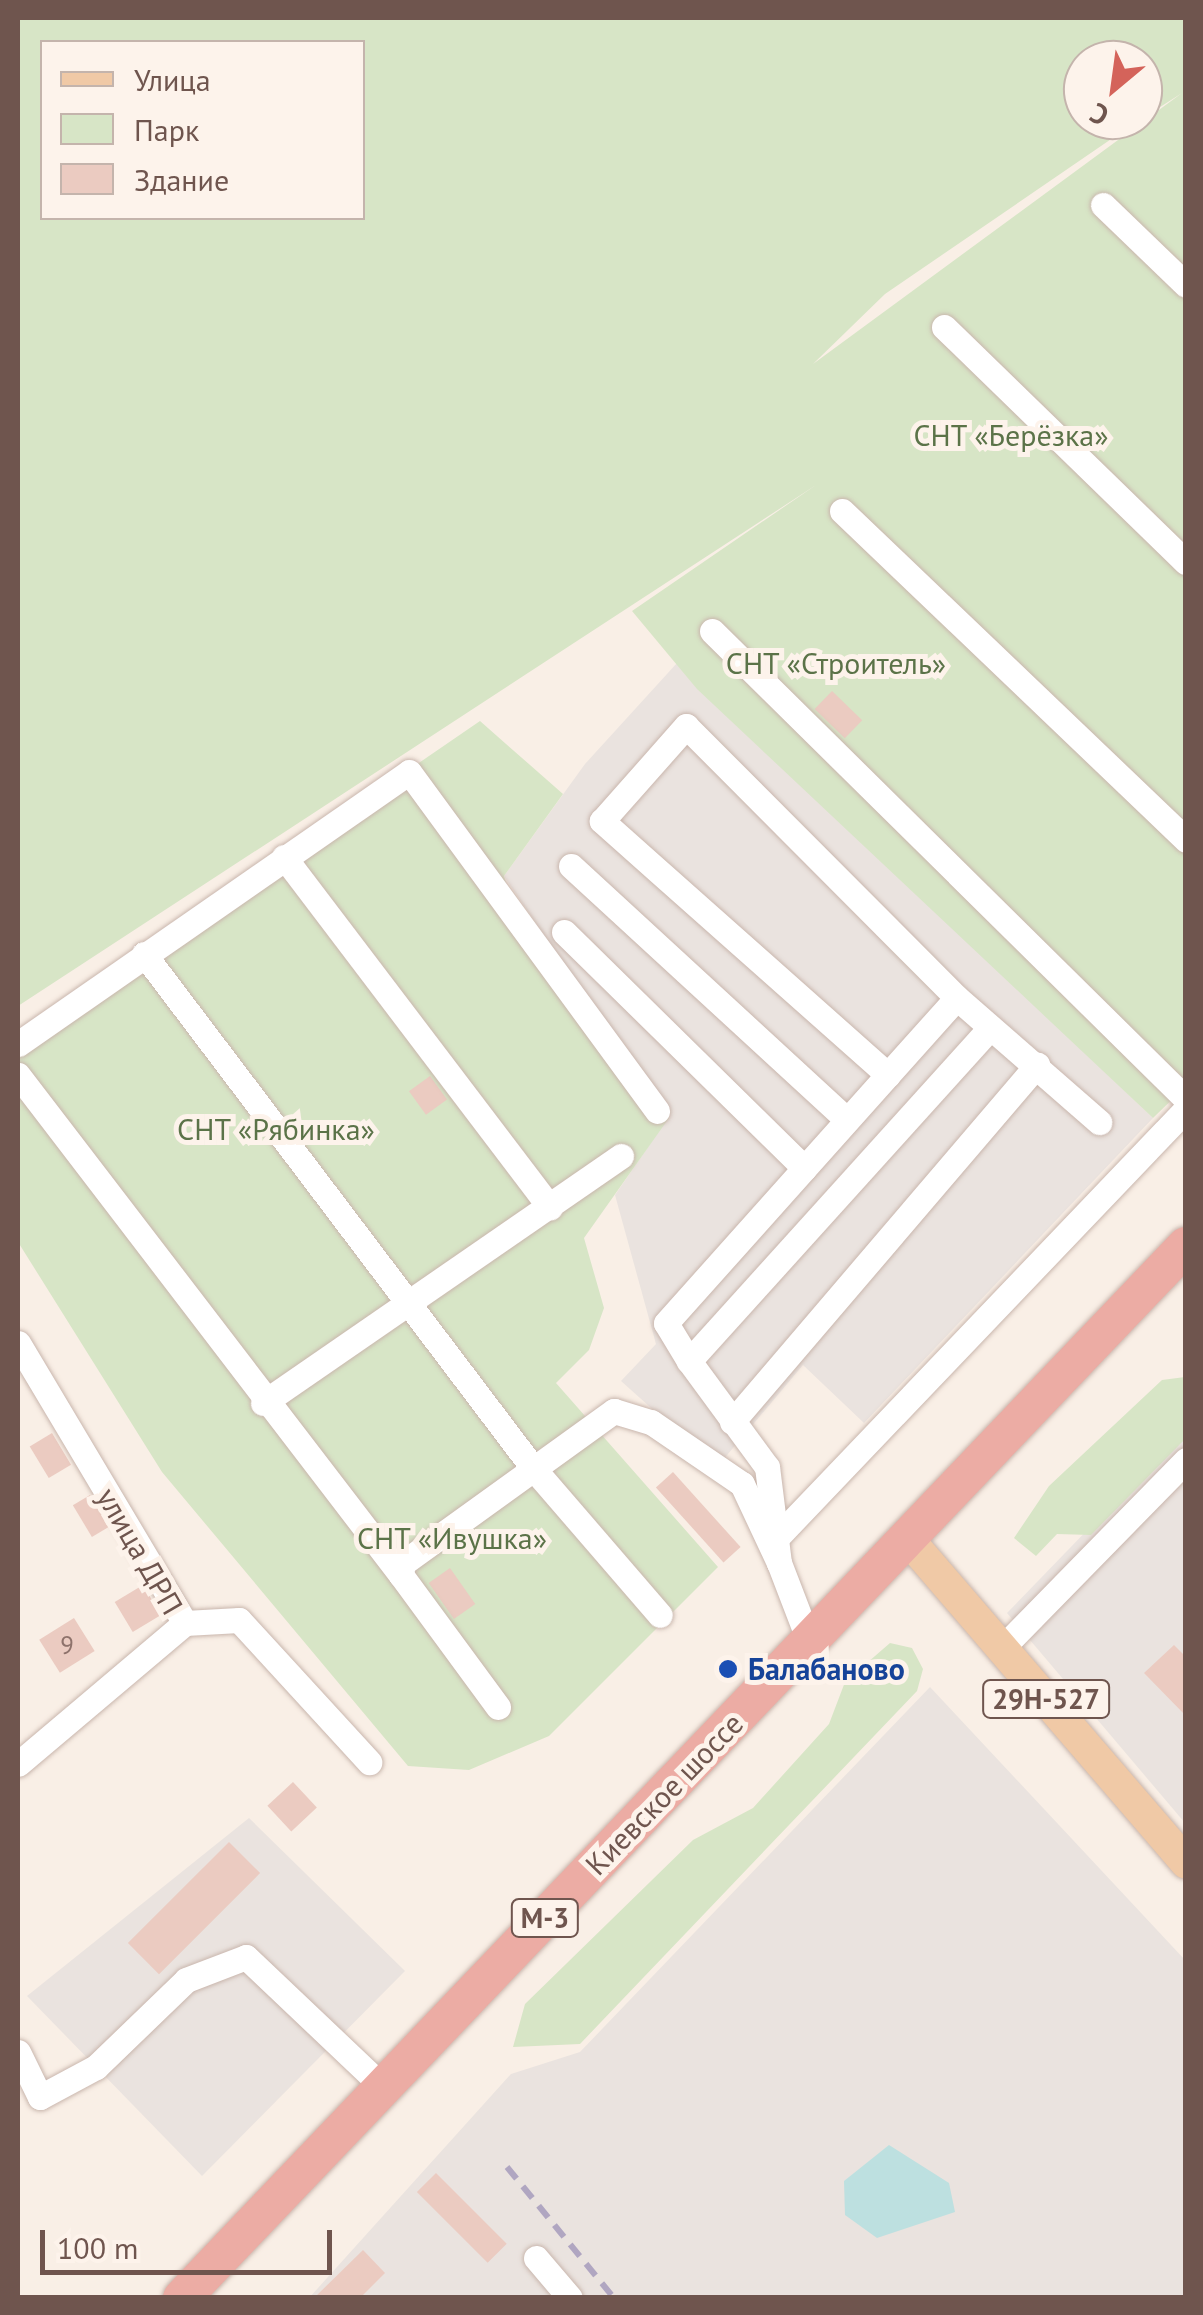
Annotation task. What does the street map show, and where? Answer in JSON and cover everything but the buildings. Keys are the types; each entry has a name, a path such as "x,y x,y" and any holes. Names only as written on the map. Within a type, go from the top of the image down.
{"highway":[{"name":"Киевское шоссе","path":"182,2298 1186,1246"}],"main road":[{"name":"29Н-527","path":"907,1538 1186,1862"}],"street":[{"path":"1103,205 1186,285"},
{"path":"944,326 1186,562"},
{"path":"842,511 1186,840"},
{"path":"712,631 1186,1100"},
{"path":"888,1075 602,821 686,726 956,998 1037,1064 1099,1122"},
{"path":"18,1044 409,772 658,1111"},
{"path":"284,858 550,1208"},
{"path":"571,866 847,1120"},
{"path":"564,932 804,1168"},
{"path":"144,954 532,1468 660,1614"},
{"path":"779,1563 780,1533 768,1468 689,1361 666,1323 956,998"},
{"path":"689,1361 990,1028"},
{"path":"732,1422 1037,1064"},
{"path":"18,1075 264,1403 401,1574 498,1707"},
{"path":"780,1533 1186,1108"},
{"path":"264,1403 620,1156"},
{"name":"улица ДРП","path":"18,1343 185,1622 18,1764"},
{"path":"401,1574 404,1563 614,1411 651,1422 742,1484 779,1563 809,1641"},
{"path":"1002,1648 1186,1460"},
{"path":"185,1622 239,1620 369,1762"},
{"path":"18,2052 40,2096 96,2067 186,1980 246,1957 384,2088"},
{"path":"536,2258 570,2298"}],"shaded area":[{"path":"677,663 1153,1118 864,1423 803,1365 717,1467 621,1381 656,1344 615,1195 668,1118 504,876 585,764"},
{"path":"1185,1429 1185,1823 1007,1613"},
{"path":"930,1687 1185,1960 1185,2297 309,2298 511,2074 580,2052"},
{"path":"249,1818 405,1971 202,2176 27,1996"}],"green space":[{"path":"18,18 1185,18 1186,1086 1153,1118 697,689 632,611 816,485 18,1006","holes":["1063,40 1163,40 1163,105 1182,93 1163,107 1163,140 1118,140 813,364 885,294 1110,140 1063,140"]},
{"name":"СНТ «Рябинка»","path":"480,721 563,794 504,876 509,894 669,1118 584,1238 604,1308 589,1350 556,1383 718,1567 549,1736 469,1770 408,1766 162,1472 18,1242 18,1038"},
{"path":"1185,1377 1185,1439 1091,1535 1057,1534 1036,1556 1014,1538 1049,1486 1162,1380"},
{"path":"890,1643 912,1648 923,1669 917,1691 580,2044 513,2047 525,2004 693,1840 753,1808 829,1724 845,1682"}],"water":[{"path":"889,2145 949,2183 955,2212 877,2238 845,2215 844,2181"}],"railway":[{"path":"507,2167 614,2298"}],"place":[{"name":"Балабаново","path":"728,1669"}],"park label":[{"name":"СНТ «Берёзка»","path":"1011,435"},
{"name":"СНТ «Строитель»","path":"836,663"},
{"name":"СНТ «Ивушка»","path":"452,1538"}]}
